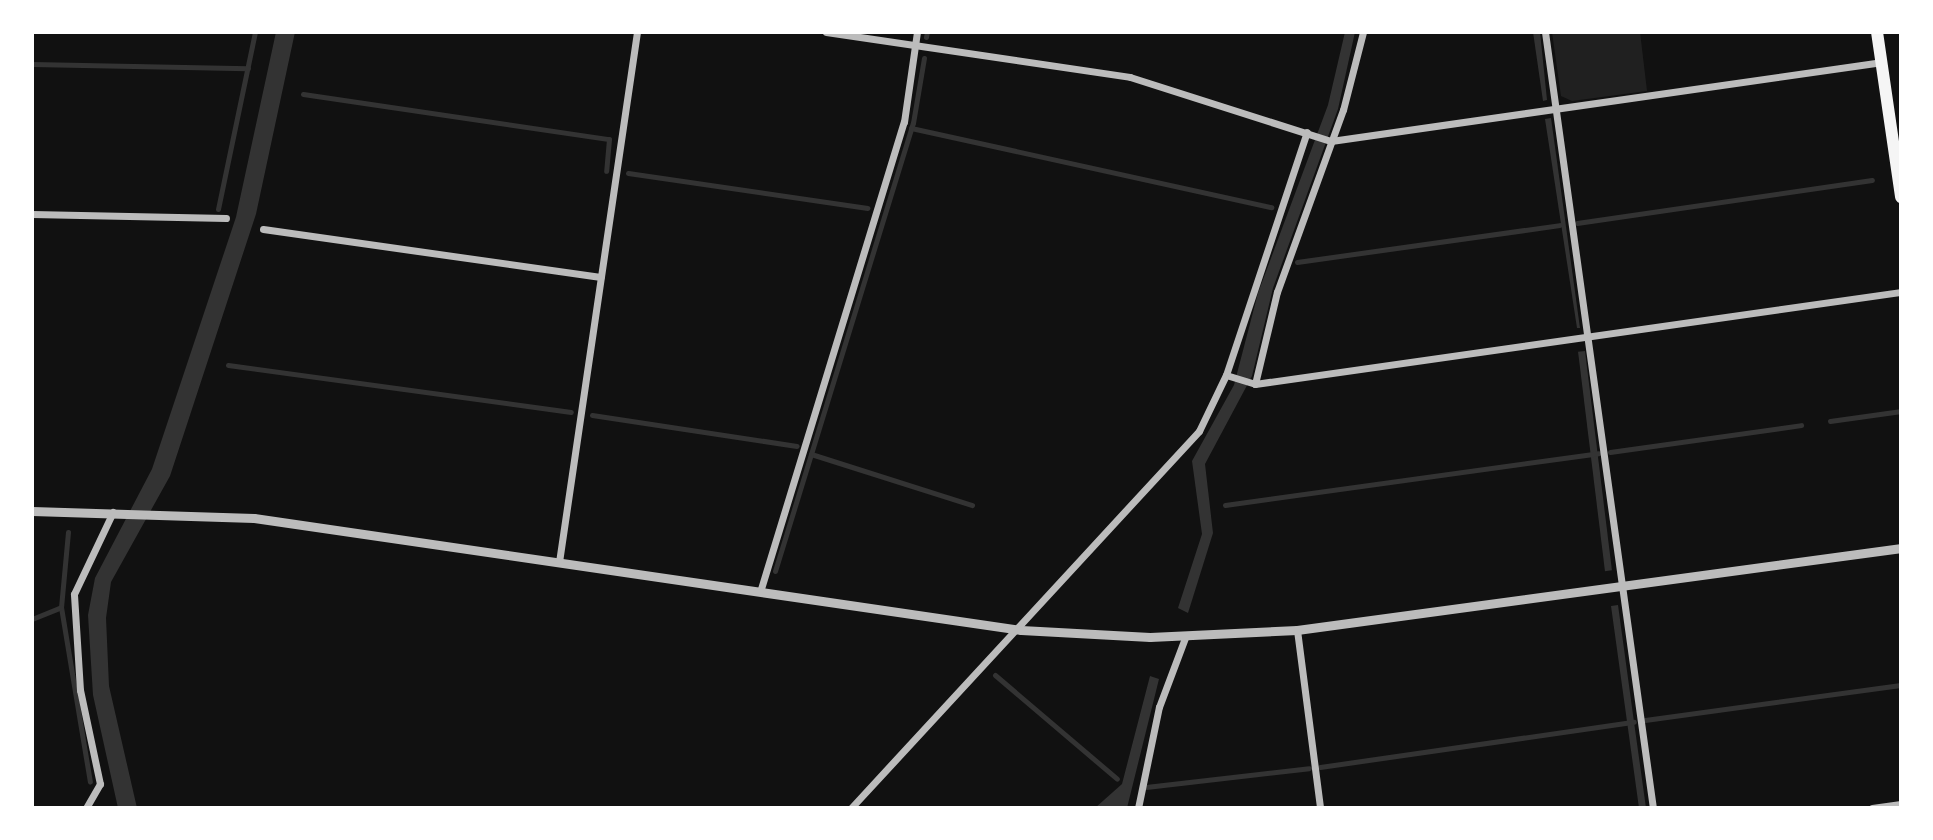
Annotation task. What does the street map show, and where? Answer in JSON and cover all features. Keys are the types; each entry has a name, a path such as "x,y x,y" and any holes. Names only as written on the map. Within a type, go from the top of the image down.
{"main road":[{"path":"1877,32 1901,197"}],"street":[{"path":"559,562 637,32"},
{"path":"826,32 1130,77 1329,140 1882,62"},
{"path":"760,592 904,122 917,32"},
{"path":"1252,384 1277,292 1363,32"},
{"path":"1545,32 1653,808"},
{"path":"851,808 1021,630 1199,431 1230,376 1310,133"},
{"path":"32,214 226,218"},
{"path":"263,229 601,277"},
{"path":"1230,376 1252,384 1901,292"},
{"path":"32,511 254,518 1021,630 1185,638 1297,630 1901,548"},
{"path":"86,808 100,784 80,690 74,594 116,513"},
{"path":"1297,630 1320,808"},
{"path":"1138,808 1159,707 1185,638"},
{"path":"1872,808 1901,804"}],"shaded area":[{"path":"276,32 295,32 256,214 170,476 111,582 106,618 109,686 137,808 118,808 93,695 88,615 95,578 152,469 236,217"},
{"path":"1345,32 1355,32 1338,109 1273,288 1252,376 1205,464 1213,533 1188,613 1178,608 1202,534 1192,461 1234,385 1258,293 1328,105"},
{"path":"1533,32 1540,32 1547,100 1543,101"},
{"path":"1552,32 1640,32 1647,91 1572,101 1561,96"},
{"path":"1551,118 1580,328 1577,328 1545,119"},
{"path":"1585,351 1612,570 1605,571 1578,352"},
{"path":"1618,605 1646,808 1639,808 1611,606"},
{"path":"1150,676 1159,679 1127,808 1095,808 1122,784"}],"waterway":[{"path":"218,209 255,32"},
{"path":"926,37 927,32"},
{"path":"775,571 913,123 924,58"},
{"path":"32,64 248,68"},
{"path":"303,94 609,139 606,171"},
{"path":"911,128 1271,207"},
{"path":"628,173 867,208"},
{"path":"1577,223 1872,180"},
{"path":"1297,262 1559,225"},
{"path":"228,365 571,412"},
{"path":"1830,421 1901,411"},
{"path":"592,415 797,446"},
{"path":"1610,452 1801,425"},
{"path":"1225,505 1598,453"},
{"path":"811,454 972,505"},
{"path":"68,532 61,607 90,782"},
{"path":"32,619 61,607"},
{"path":"995,675 1117,779"},
{"path":"1645,720 1901,685"},
{"path":"1320,767 1634,722"},
{"path":"1146,787 1309,768"}]}
